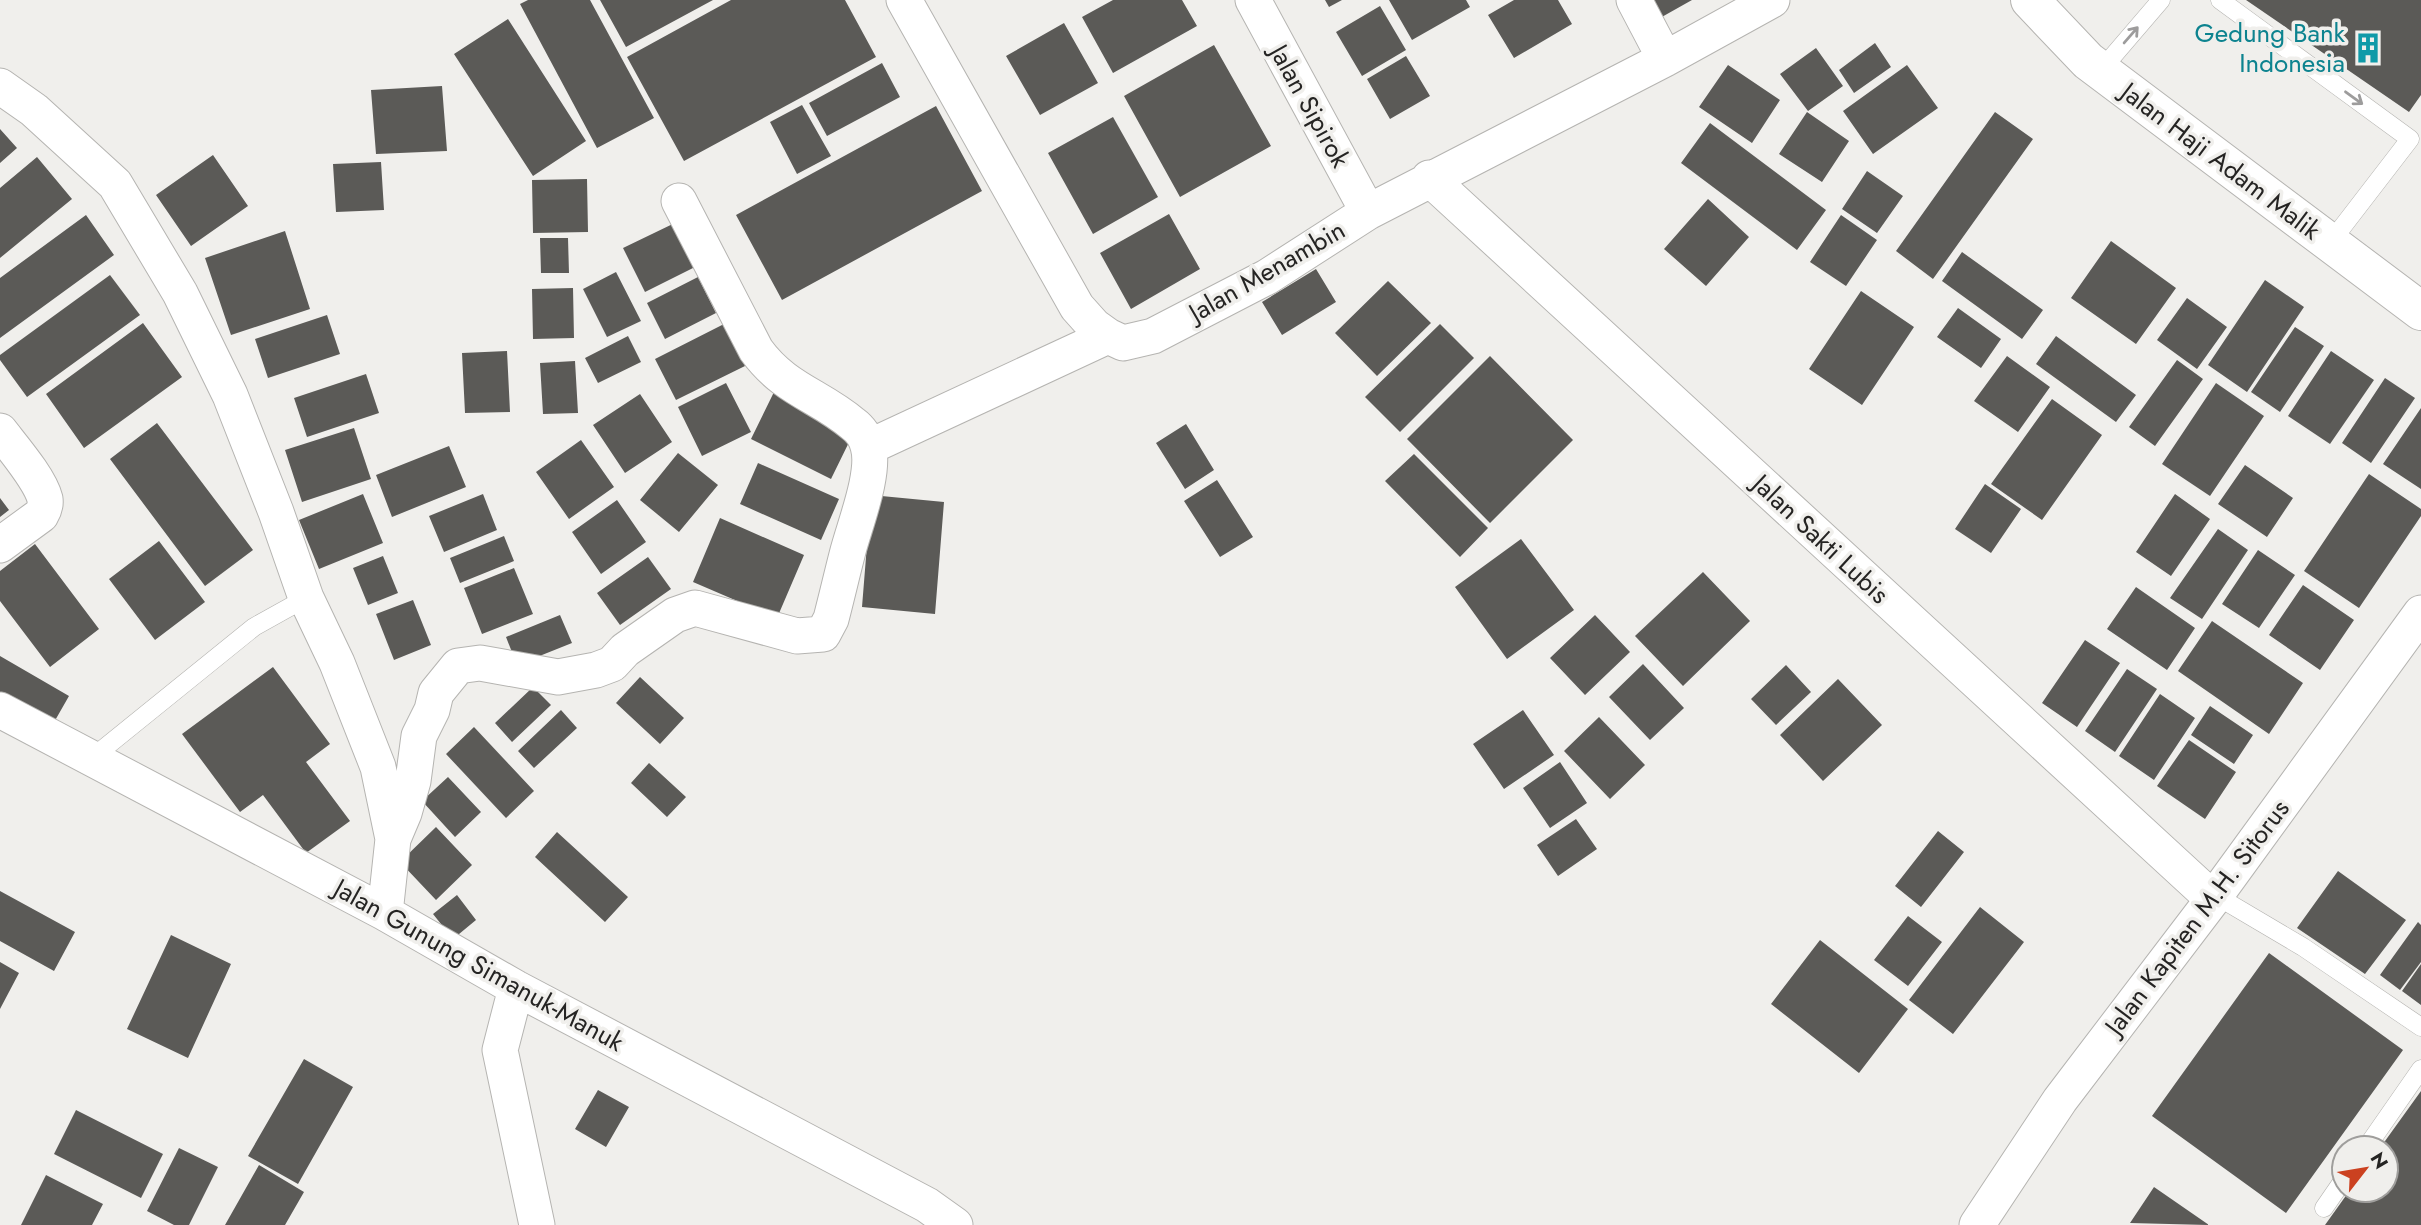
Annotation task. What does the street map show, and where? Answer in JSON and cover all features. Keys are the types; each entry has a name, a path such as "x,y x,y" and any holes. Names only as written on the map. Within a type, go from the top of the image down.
{"street":[{"path":"869,447 1108,336 1094,326 1077,306 904,0"},
{"name":"Jalan Sipirok","path":"1253,0 1368,212"},
{"path":"1634,0 1665,59"},
{"name":"Jalan Menambin","path":"1108,336 1123,344 1153,336 1267,277 1368,212 1429,178 1665,59 1772,0"},
{"name":"Jalan Haji Adam Malik","path":"2031,0 2088,61 2421,311"},
{"path":"0,86 34,110 114,184 174,282 230,395 306,598 337,663 378,767 393,839"},
{"name":"Jalan Sakti Lubis","path":"1429,178 2214,897"},
{"path":"385,913 393,839 413,781 419,736 432,710 436,693 458,666 480,663 558,677 596,670 612,664 625,650 675,615 695,608 797,636 823,634 831,619 863,502 869,467 869,447 854,425 795,388 769,368 756,350 679,201"},
{"path":"0,431 28,469 43,495 45,505 41,515 0,545"},
{"name":"Jalan Kapiten M.H. Sitorus","path":"1992,1221 2060,1100 2214,897 2421,613"},
{"name":"Jalan Gunung Simanuk-Manuk","path":"0,710 385,913 516,988 927,1205 955,1225"},
{"path":"516,988 500,1049 537,1225"}],"lane":[{"path":"2101,70 2161,0"},
{"path":"2220,0 2410,139 2330,243"},
{"path":"92,758 254,627 306,598"},
{"path":"2214,897 2303,947 2421,1027"},
{"path":"2376,1134 2421,1069"},
{"path":"2324,1208 2330,1199"}],"building":[{"path":"528,0 590,0 654,118 597,148 520,4"},
{"path":"600,0 713,0 626,47"},
{"path":"731,0 845,0 876,57 684,161 627,57"},
{"path":"1113,0 1182,0 1197,26 1113,73 1082,17"},
{"path":"1325,0 1342,0 1329,7"},
{"path":"1389,0 1466,0 1470,7 1412,40"},
{"path":"1514,0 1558,0 1572,24 1514,58 1488,15"},
{"path":"1650,0 1692,0 1660,18"},
{"name":"Gedung Bank Indonesia","path":"2246,0 2421,0 2421,95 2409,112"},
{"path":"1380,6 1406,50 1362,76 1336,32"},
{"path":"508,19 586,141 533,176 454,54"},
{"path":"1064,23 1098,83 1040,115 1006,56"},
{"path":"1875,43 1891,67 1854,93 1839,70"},
{"path":"1214,45 1271,146 1180,197 1124,96"},
{"path":"1816,48 1843,86 1808,111 1780,74"},
{"path":"1406,56 1430,96 1390,119 1367,79"},
{"path":"882,63 900,97 827,136 809,103"},
{"path":"1728,65 1780,100 1752,143 1699,107"},
{"path":"1907,65 1938,108 1873,154 1843,111"},
{"path":"442,86 447,151 376,154 371,90"},
{"path":"802,105 831,156 797,174 770,122"},
{"path":"936,106 982,191 782,300 736,215"},
{"path":"1807,112 1849,141 1822,182 1779,154"},
{"path":"1995,112 2033,139 1933,279 1896,251"},
{"path":"1113,117 1158,197 1093,234 1048,153"},
{"path":"1710,123 1826,210 1797,250 1681,163"},
{"path":"0,129 17,148 0,163"},
{"path":"213,155 248,206 191,246 156,195"},
{"path":"37,157 72,199 0,258 0,188"},
{"path":"381,162 384,210 336,212 333,164"},
{"path":"1867,171 1903,196 1877,233 1842,209"},
{"path":"587,179 588,232 533,233 532,180"},
{"path":"1708,199 1749,237 1706,286 1664,249"},
{"path":"1169,214 1200,269 1131,309 1100,253"},
{"path":"86,215 114,255 0,338 0,278"},
{"path":"1841,215 1877,240 1846,286 1810,262"},
{"path":"681,220 703,263 645,292 623,248"},
{"path":"285,231 310,309 231,335 205,258"},
{"path":"540,238 568,238 569,273 541,273"},
{"path":"2111,241 2176,288 2136,344 2071,298"},
{"path":"1962,252 2043,310 2022,339 1942,281"},
{"path":"1316,269 1336,302 1282,335 1262,302"},
{"path":"616,272 641,321 607,337 583,289"},
{"path":"110,275 140,315 27,397 0,360 0,355"},
{"path":"698,277 716,313 665,339 647,303"},
{"path":"2265,280 2304,307 2247,392 2208,365"},
{"path":"1388,281 1431,323 1377,376 1335,333"},
{"path":"573,288 574,338 533,339 532,289"},
{"path":"1861,291 1914,327 1862,405 1809,369"},
{"path":"2187,298 2227,327 2197,369 2157,340"},
{"path":"1958,308 2001,339 1981,368 1937,337"},
{"path":"327,315 340,354 268,378 255,339"},
{"path":"143,323 182,377 84,448 46,394"},
{"path":"724,324 745,366 676,400 655,359"},
{"path":"1440,324 1474,358 1400,432 1365,397"},
{"path":"2295,327 2324,346 2280,412 2251,392"},
{"path":"628,336 641,362 598,383 585,358"},
{"path":"2056,336 2136,395 2116,422 2036,364"},
{"path":"507,351 510,412 465,413 462,353"},
{"path":"2331,351 2374,380 2330,444 2288,416"},
{"path":"1490,356 1573,440 1490,523 1407,439"},
{"path":"2007,356 2050,387 2018,432 1974,401"},
{"path":"2177,360 2203,379 2155,446 2129,427"},
{"path":"575,361 578,413 543,414 540,363"},
{"path":"366,374 379,413 307,437 294,398"},
{"path":"2385,378 2415,398 2371,463 2342,443"},
{"path":"726,383 751,432 702,456 678,407"},
{"path":"2216,383 2264,416 2210,496 2162,464"},
{"path":"774,392 854,432 831,479 751,439"},
{"path":"640,394 672,442 625,473 593,425"},
{"path":"2052,399 2102,435 2042,520 1991,484"},
{"path":"2421,408 2421,489 2383,464"},
{"path":"157,423 253,550 205,586 110,459"},
{"path":"1186,424 1214,470 1185,489 1156,443"},
{"path":"354,428 371,479 302,502 285,450"},
{"path":"581,440 614,487 569,519 536,472"},
{"path":"449,446 466,487 392,517 376,475"},
{"path":"678,453 718,485 679,532 640,500"},
{"path":"1414,454 1488,528 1460,557 1385,481"},
{"path":"758,463 839,499 821,540 740,504"},
{"path":"2245,465 2293,498 2267,537 2218,504"},
{"path":"2369,474 2421,509 2421,516 2359,608 2304,571"},
{"path":"1217,480 1253,537 1220,557 1184,501"},
{"path":"1985,484 2021,509 1991,553 1955,529"},
{"path":"363,494 383,543 319,569 299,520"},
{"path":"483,494 497,530 444,552 429,516"},
{"path":"2175,494 2210,519 2171,576 2136,552"},
{"path":"871,495 944,502 935,614 862,607"},
{"path":"0,498 9,510 0,517"},
{"path":"617,500 646,542 601,574 572,532"},
{"path":"720,518 804,555 777,618 693,582"},
{"path":"2218,529 2248,550 2202,619 2170,598"},
{"path":"504,536 514,561 460,583 450,558"},
{"path":"1521,539 1574,610 1507,659 1455,587"},
{"path":"159,541 205,602 155,640 109,579"},
{"path":"35,544 99,629 50,667 0,601 0,571"},
{"path":"2258,550 2295,575 2259,628 2222,604"},
{"path":"383,556 398,593 368,605 353,568"},
{"path":"648,557 671,589 620,625 597,593"},
{"path":"514,568 533,614 482,634 464,588"},
{"path":"1703,572 1750,621 1683,686 1635,636"},
{"path":"2303,585 2354,620 2320,670 2269,635"},
{"path":"2136,587 2195,628 2167,670 2107,629"},
{"path":"413,600 431,645 394,660 376,614"},
{"path":"560,615 572,643 517,665 506,637"},
{"path":"1595,615 1630,652 1585,695 1550,658"},
{"path":"2212,621 2303,683 2269,734 2178,671"},
{"path":"2085,640 2120,663 2077,727 2042,703"},
{"path":"0,656 69,696 53,724 0,693"},
{"path":"1643,664 1684,708 1650,740 1609,697"},
{"path":"1786,665 1811,692 1776,725 1751,699"},
{"path":"273,667 330,744 306,762 350,821 306,853 263,795 240,812 182,734"},
{"path":"2127,669 2157,689 2115,752 2085,731"},
{"path":"640,677 684,718 660,744 616,703"},
{"path":"1838,679 1882,725 1823,781 1780,735"},
{"path":"533,687 551,705 512,742 495,723"},
{"path":"2160,694 2195,718 2154,780 2119,756"},
{"path":"2210,706 2253,735 2234,764 2191,735"},
{"path":"561,710 577,728 534,768 518,751"},
{"path":"1523,710 1554,755 1504,789 1473,744"},
{"path":"1599,717 1645,765 1610,799 1564,751"},
{"path":"474,727 534,791 506,818 446,754"},
{"path":"2189,740 2236,772 2205,819 2157,786"},
{"path":"1560,762 1587,803 1550,828 1523,788"},
{"path":"649,763 686,797 667,817 631,783"},
{"path":"448,777 481,812 455,837 422,801"},
{"path":"1576,819 1597,849 1558,876 1537,845"},
{"path":"436,827 472,865 436,900 400,862"},
{"path":"1938,831 1964,852 1921,907 1895,886"},
{"path":"557,832 628,897 605,922 535,857"},
{"path":"2338,871 2406,920 2365,974 2297,928"},
{"path":"0,891 75,932 54,971 0,941"},
{"path":"457,895 476,920 453,939 433,914"},
{"path":"1980,907 2024,942 1953,1034 1909,1000"},
{"path":"1908,916 1942,942 1908,986 1874,960"},
{"path":"2418,922 2421,925 2421,962 2400,990 2380,975"},
{"path":"171,935 231,964 188,1058 127,1029"},
{"path":"1820,940 1908,1009 1859,1073 1771,1004"},
{"path":"2269,953 2403,1050 2343,1134 2330,1134 2330,1152 2286,1213 2152,1116"},
{"path":"0,962 19,973 0,1009"},
{"path":"2421,964 2421,1005 2402,991"},
{"path":"304,1059 353,1087 298,1184 248,1156"},
{"path":"598,1090 629,1107 606,1147 575,1129"},
{"path":"2421,1091 2421,1225 2325,1225 2340,1204 2400,1204 2400,1134 2390,1134"},
{"path":"76,1110 163,1154 141,1198 54,1154"},
{"path":"179,1148 218,1167 189,1225 174,1225 147,1211"},
{"path":"259,1165 304,1192 285,1225 225,1225"},
{"path":"46,1175 103,1204 92,1225 21,1225"},
{"path":"2154,1187 2209,1225 2130,1223"}],"place":[{"name":"Gedung Bank Indonesia","path":"2368,48"}]}
